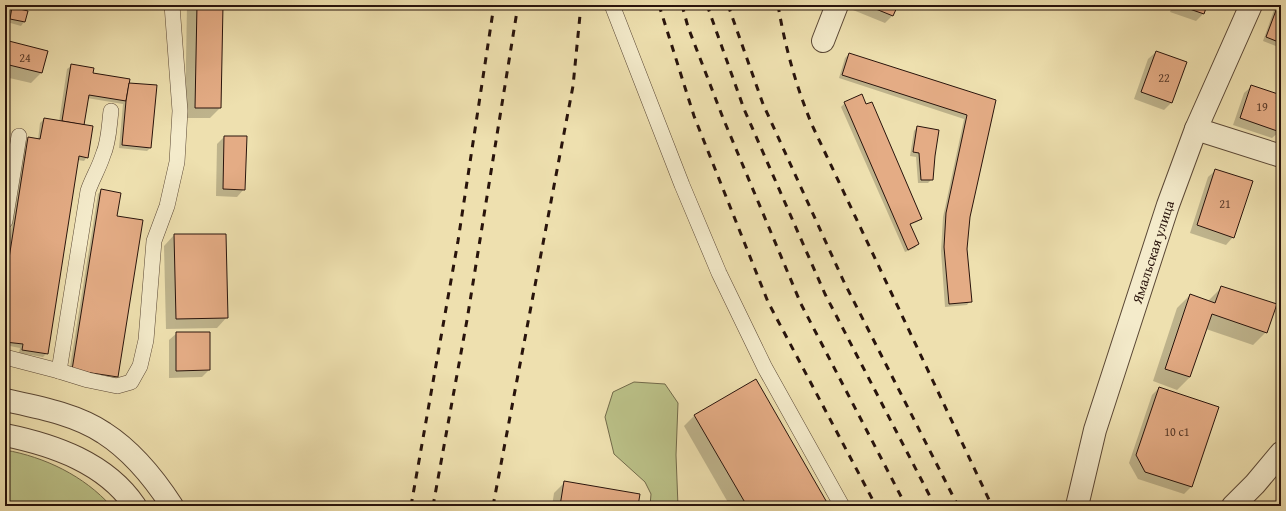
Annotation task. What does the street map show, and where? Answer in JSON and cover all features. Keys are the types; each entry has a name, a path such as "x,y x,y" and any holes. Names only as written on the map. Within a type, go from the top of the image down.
{"street":[{"path":"823,41 837,5"},
{"name":"Ямальская улица","path":"1077,506 1095,430 1166,212 1196,129 1250,5"},
{"path":"1196,129 1281,156"},
{"path":"5,400 48,410 79,420 103,432 121,446 143,467 172,506"},
{"path":"5,435 53,447 98,469 114,482 136,506"},
{"path":"1233,506 1255,484 1281,453"}],"lane":[{"path":"5,357 88,380 117,386 131,382 140,366 146,340 154,241 167,206 177,162 180,111 172,5"},
{"path":"612,5 682,184 719,273 765,368 842,506"},
{"path":"59,371 88,191 92,178 103,156 111,111"},
{"path":"5,221 19,136"}],"path":[{"path":"1272,506 1281,498"}],"green space":[{"path":"634,382 665,384 678,403 676,455 678,506 650,506 651,494 645,482 614,454 605,417 613,392"},
{"path":"5,450 35,457 63,469 89,486 111,506 5,506"}],"building":[{"path":"197,5 223,5 221,108 195,108"},
{"path":"866,5 898,5 893,16"},
{"path":"1178,5 1207,5 1204,14"},
{"path":"1278,5 1281,6 1281,43 1266,37"},
{"path":"12,7 28,11 25,22 10,19"},
{"path":"5,40 48,51 42,73 5,64"},
{"path":"1156,51 1187,62 1172,103 1141,92"},
{"path":"849,53 996,100 970,217 967,249 972,302 949,304 944,247 946,213 967,115 842,75"},
{"path":"71,64 94,68 93,73 130,79 126,101 89,95 84,125 62,121"},
{"path":"129,83 157,85 151,148 122,145"},
{"path":"1251,85 1281,95 1280,132 1240,118"},
{"path":"862,94 866,104 872,102 922,219 910,224 919,244 908,250 844,102"},
{"path":"44,118 93,126 88,158 79,156 48,354 22,350 23,344 5,342 5,284 28,137 40,139"},
{"path":"917,126 939,130 933,180 921,180 919,153 913,152"},
{"path":"5,131 9,131 5,155"},
{"path":"224,136 247,136 245,190 223,189"},
{"path":"1215,169 1253,181 1234,238 1197,225"},
{"path":"101,189 121,193 117,216 143,220 118,377 72,370"},
{"path":"174,234 226,234 228,318 176,319"},
{"path":"1221,286 1277,304 1267,333 1212,314 1190,377 1165,369 1190,294 1215,303"},
{"path":"176,332 210,332 210,370 176,371"},
{"path":"756,379 829,506 747,506 694,415"},
{"path":"1159,387 1219,407 1192,487 1145,472 1136,455"},
{"path":"564,481 640,494 638,506 560,506"}],"railway":[{"path":"411,506 458,241 494,5"},
{"path":"433,506 467,320 518,5"},
{"path":"493,506 573,86 581,5"},
{"path":"659,5 694,116 768,302 876,506"},
{"path":"682,5 688,27 723,118 801,304 906,506"},
{"path":"707,5 744,109 825,294 935,506"},
{"path":"728,5 763,104 844,282 958,506"},
{"path":"778,5 792,66 812,125 992,506"}]}
